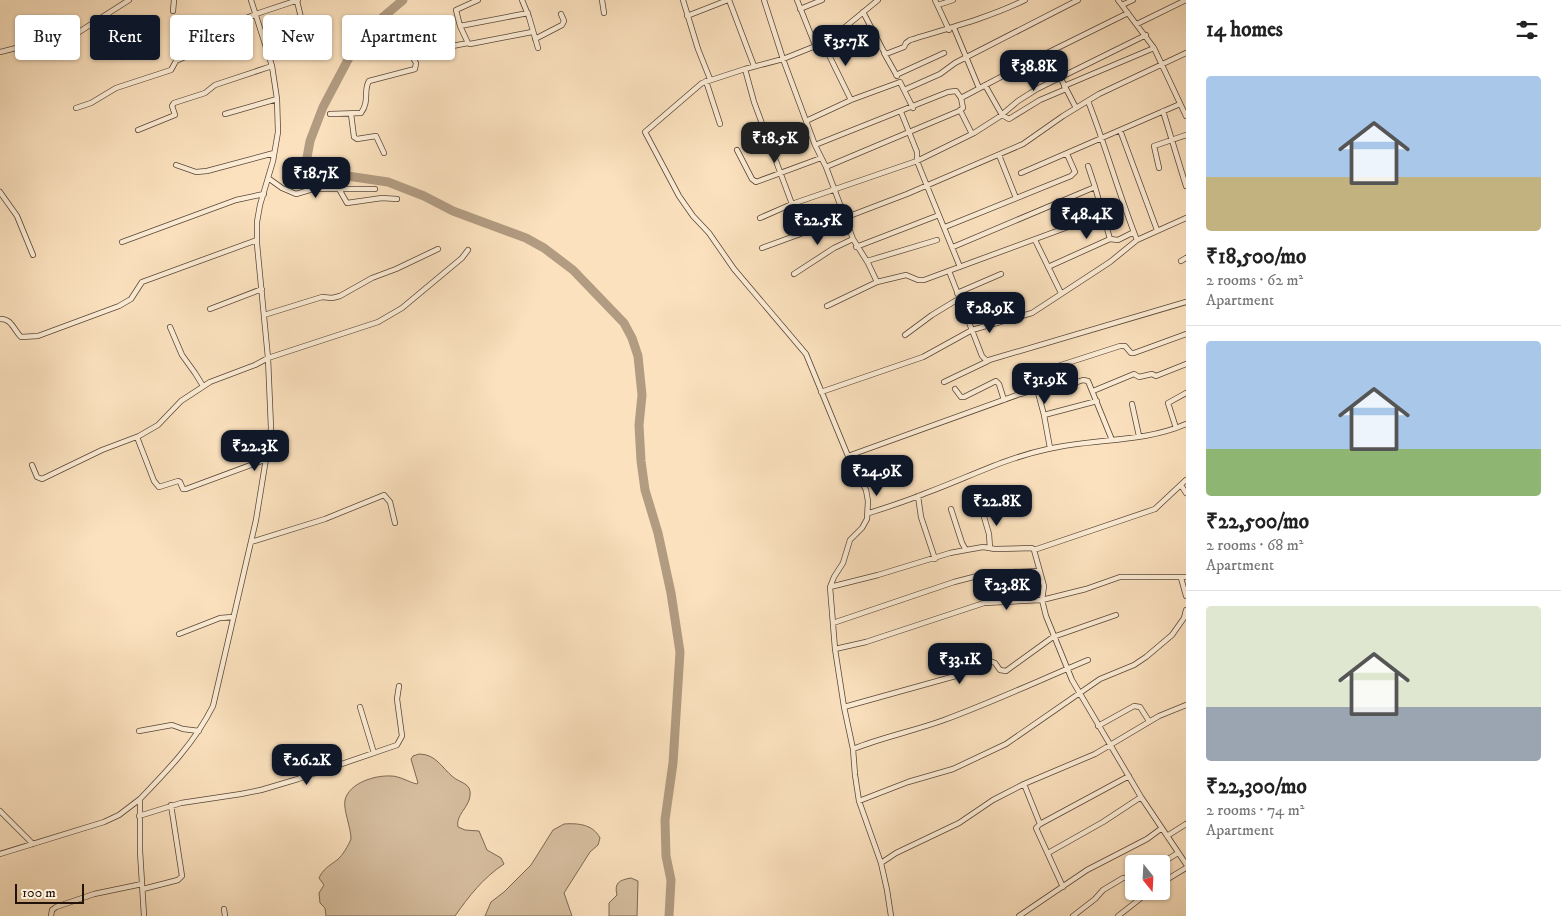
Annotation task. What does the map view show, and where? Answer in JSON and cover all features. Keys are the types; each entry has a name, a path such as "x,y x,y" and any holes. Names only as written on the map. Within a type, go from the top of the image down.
{"street":[{"path":"0,52 79,32 129,0"},
{"path":"174,0 174,11"},
{"path":"0,854 104,822 119,815 140,799 170,768 199,731 213,706 251,542 267,459 271,418 257,222 278,132 277,99 272,66 251,0"},
{"path":"76,108 91,103 116,88 171,70 176,61 198,51 196,42 198,38 256,14 298,0 301,15"},
{"path":"468,43 460,26 456,10 478,0"},
{"path":"522,0 528,13 538,48"},
{"path":"602,0 604,13"},
{"path":"683,0 720,124"},
{"path":"687,16 729,0 754,66"},
{"path":"764,0 783,59 815,145 826,167 846,219 852,239 867,261 877,282"},
{"path":"797,0 815,45"},
{"path":"800,9 822,0"},
{"path":"878,0 823,43 783,59 708,80 694,88 644,132 675,189 693,216 709,233 734,269 806,354 848,456 866,490 867,519 862,528 850,540 843,563 830,586 835,649 853,749 859,801 881,863 891,916"},
{"path":"935,0 967,57 979,88"},
{"path":"938,6 953,0"},
{"path":"884,53 888,54 902,48 910,40 952,29 998,13 1026,0"},
{"path":"904,90 940,74 950,66 1078,0"},
{"path":"1118,0 1154,48 1183,104 1186,116"},
{"path":"1122,5 1133,0"},
{"path":"1137,24 1186,0"},
{"path":"862,12 913,108"},
{"path":"460,26 528,13"},
{"path":"961,98 1128,13"},
{"path":"535,40 562,25 564,21 561,14"},
{"path":"455,46 532,32"},
{"path":"760,218 792,204 918,161 972,134 1018,102 1060,77 1146,35"},
{"path":"823,43 851,100"},
{"path":"985,85 1002,114 1010,119 1065,87 1154,48"},
{"path":"762,248 846,219 1023,144 1088,101 1186,52"},
{"path":"896,75 944,53"},
{"path":"330,114 358,114 363,111 367,102 367,84 369,81 415,69 417,66 414,60"},
{"path":"138,130 175,115 172,106 174,103 205,93 215,85 272,66"},
{"path":"745,69 754,102 803,233"},
{"path":"1060,77 1076,108"},
{"path":"806,121 851,100 900,82"},
{"path":"815,145 953,91 956,91 961,98 963,108 960,110 826,167"},
{"path":"225,114 277,99"},
{"path":"1088,101 1103,138 1108,158 1137,240"},
{"path":"1021,173 1183,104"},
{"path":"960,110 972,134"},
{"path":"1163,111 1186,186"},
{"path":"901,112 917,152 918,161 927,186 960,267"},
{"path":"351,114 354,137 357,139 376,136 384,153"},
{"path":"1120,130 1157,230"},
{"path":"1159,168 1154,146 1186,135"},
{"path":"737,150 754,181 821,158"},
{"path":"176,165 196,172 206,171 274,153"},
{"path":"945,228 1074,174 1075,172 1067,154"},
{"path":"999,155 1016,198"},
{"path":"1088,166 1110,239"},
{"path":"268,178 282,188 296,194 313,189 375,189"},
{"path":"953,248 1095,186"},
{"path":"339,189 347,203 389,198 397,199"},
{"path":"0,192 17,216 33,255"},
{"path":"122,242 236,200 264,194"},
{"path":"856,246 939,214"},
{"path":"827,306 877,282 906,275 921,281 1103,214"},
{"path":"821,392 923,357 972,330 1032,313 1110,262 1137,240 1186,218"},
{"path":"1048,267 1110,239 1118,240 1134,232"},
{"path":"794,274 834,248 852,239"},
{"path":"0,319 5,318 9,321 22,337 38,336 120,306 131,299 142,282 257,240"},
{"path":"867,261 937,240"},
{"path":"1035,240 1061,293"},
{"path":"264,315 322,297 332,298 340,296 372,278 396,269 438,248"},
{"path":"32,465 37,477 42,479 102,450 137,437 158,424 181,402 218,378 255,365 268,358 378,322 402,308 419,295 462,258 468,250"},
{"path":"1181,260 1186,258"},
{"path":"949,271 982,356 989,360"},
{"path":"958,293 1001,274"},
{"path":"210,309 262,289"},
{"path":"905,335 932,315 960,298"},
{"path":"944,382 989,360 1186,302"},
{"path":"170,327 182,355 203,386"},
{"path":"1020,394 1019,380 1032,374 1120,346 1125,346 1131,353 1134,353 1186,334"},
{"path":"1093,391 1134,374 1140,377 1152,374 1156,376 1186,364"},
{"path":"1032,374 1044,415 1050,448"},
{"path":"1055,390 1086,379 1093,391 1112,440"},
{"path":"955,389 961,397 964,397 996,381 999,384 1004,400"},
{"path":"848,456 1037,389"},
{"path":"1176,428 1168,403 1186,393"},
{"path":"1044,415 1097,401"},
{"path":"1132,404 1139,436"},
{"path":"868,513 918,496 997,464 1050,448 1139,436 1186,424"},
{"path":"137,437 154,481 159,487 178,481 183,489 186,489 267,459"},
{"path":"1034,550 1150,511 1186,480"},
{"path":"1181,485 1186,493"},
{"path":"251,542 326,519 384,496 390,502 395,523"},
{"path":"918,496 921,517 935,558"},
{"path":"951,509 966,550"},
{"path":"982,510 989,534 990,548"},
{"path":"830,586 878,576 966,550 983,547 1029,547 1034,550 1044,586 1042,600 1046,616 1066,669 1141,797 1186,866 1170,878"},
{"path":"833,623 954,582 989,573 1039,571"},
{"path":"835,649 866,642 984,603 1042,600 1086,589 1120,577 1183,577 1186,596"},
{"path":"859,801 908,782 967,764 1006,744 1100,678 1134,665 1146,657 1172,635 1185,618 1186,610"},
{"path":"844,707 959,675 990,661 995,662 1000,670 1006,671 1053,637 1116,615"},
{"path":"180,634 220,618 233,617"},
{"path":"853,749 878,739 941,721 1001,698 1088,660"},
{"path":"140,816 171,805 261,790 396,745 402,736 397,699 399,686"},
{"path":"881,863 896,853 959,823 993,800 1024,784 1095,754 1149,721 1186,705"},
{"path":"1098,726 1134,706 1140,707 1149,721"},
{"path":"360,708 374,753"},
{"path":"139,731 172,726 199,731"},
{"path":"1063,887 1036,828 1040,824 1129,776"},
{"path":"1024,784 1040,824"},
{"path":"1048,852 1103,822 1141,797"},
{"path":"140,799 144,916"},
{"path":"51,916 52,910 56,907 94,894 178,880 182,876 171,805"},
{"path":"0,810 33,844"},
{"path":"1167,836 1186,824"},
{"path":"1019,916 1097,864 1147,839 1162,828"},
{"path":"1170,858 1178,853"},
{"path":"1073,916 1096,899 1102,890 1125,878"},
{"path":"1118,916 1138,900"},
{"path":"224,909 225,916"}],"shaded area":[{"path":"419,754 430,756 453,777 469,788 469,800 458,819 458,827 465,830 479,831 487,850 501,858 504,864 489,875 455,916 326,916 325,908 320,903 319,893 324,885 319,878 324,870 341,856 351,839 345,804 347,794 364,781 385,776 394,776 417,784 411,759"},
{"path":"564,824 584,825 597,833 600,838 598,845 590,852 564,893 572,916 485,916 491,902 531,865 553,830"},
{"path":"631,878 638,881 637,916 609,916 609,903 617,895 616,888 618,883"}],"waterway":[{"path":"403,0 369,29 351,54 323,107 310,141 306,163 327,173 388,182 424,196 453,211 526,238 544,248 573,270 624,323 632,338 638,356 642,395 639,425 645,490 658,533 671,593 680,652 673,763 665,820 666,856 671,880 669,916"}]}
